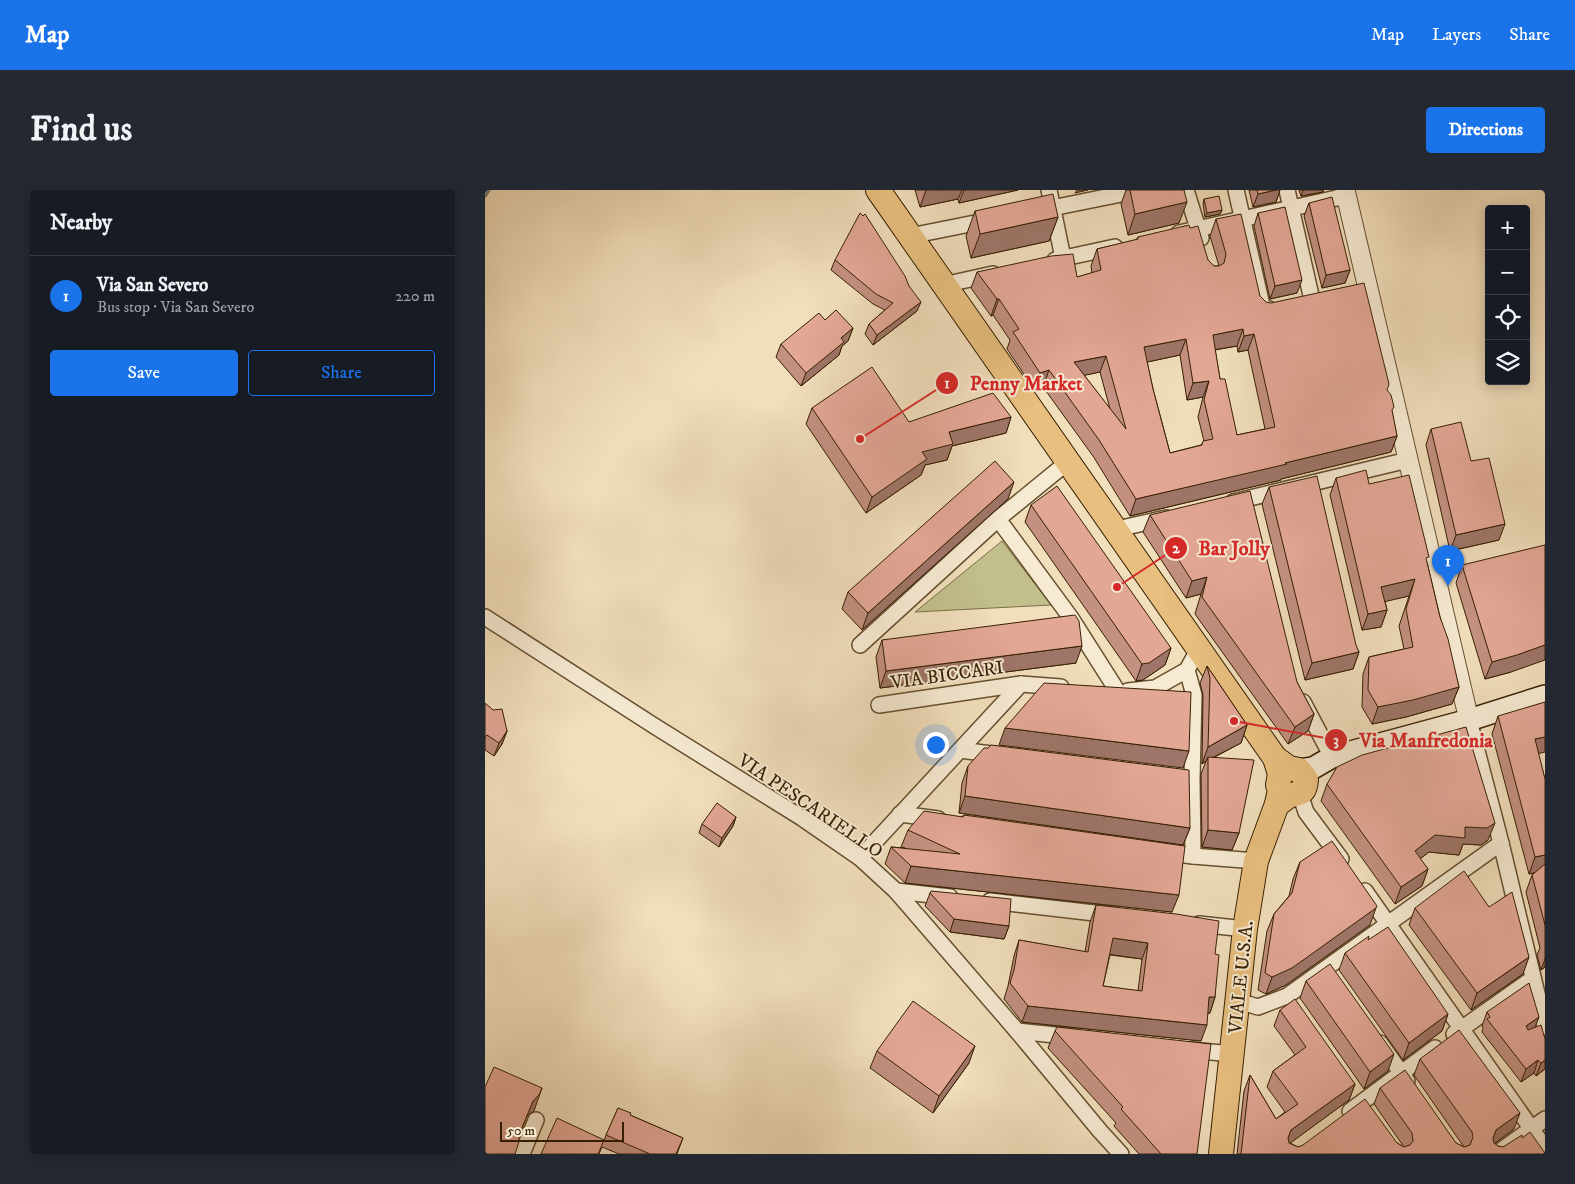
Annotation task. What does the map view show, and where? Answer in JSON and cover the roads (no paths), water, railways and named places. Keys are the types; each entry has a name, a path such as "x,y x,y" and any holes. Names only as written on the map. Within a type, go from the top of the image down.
{"main road":[{"path":"879,190 943,285 1117,529 1291,780 1331,757 1469,720 1545,696"},
{"name":"VIALE U.S.A.","path":"1221,1154 1245,929 1256,861 1291,780"}],"street":[{"path":"1049,190 1063,258"},
{"path":"1024,214 1141,190"},
{"path":"1186,190 1206,255"},
{"path":"1236,190 1263,310 1283,306"},
{"path":"1287,190 1307,301 1330,296"},
{"path":"1160,237 1291,208 1346,193 1469,720 1501,843 1545,1027"},
{"path":"910,236 1005,217"},
{"path":"1045,262 1131,243"},
{"path":"943,285 1008,271"},
{"path":"1349,292 1368,288"},
{"path":"1223,504 1317,480 1408,460"},
{"path":"889,642 860,645 998,519 1069,461"},
{"path":"1317,480 1322,499"},
{"path":"1251,497 1256,516"},
{"path":"1117,529 1184,513"},
{"path":"998,519 1071,618 1118,692"},
{"name":"VIA PESCARIELLO","path":"485,617 802,818 860,858 896,891 1121,1154"},
{"path":"1052,620 1071,618"},
{"path":"1099,690 1118,692 1155,688 1187,670 1199,648"},
{"path":"1187,670 1194,695 1187,778 1193,856"},
{"name":"VIA BICCARI","path":"860,858 1021,684"},
{"name":"VIA BICCARI","path":"879,704 1021,684 1079,689"},
{"path":"1298,688 1300,697 1331,757"},
{"path":"960,750 1018,757"},
{"path":"1291,780 1306,812 1389,923 1545,1148"},
{"path":"900,814 949,821"},
{"path":"1238,1001 1258,1007 1287,996 1329,972 1389,923 1501,843"},
{"path":"1144,849 1193,856 1256,861"},
{"path":"896,891 1129,916"},
{"path":"1187,923 1245,929"},
{"path":"1340,1118 1532,979"},
{"path":"1287,996 1298,1011"},
{"path":"1017,1031 1085,1038"},
{"path":"1372,1033 1413,1089"},
{"path":"1173,1048 1232,1054"},
{"path":"1351,1088 1372,1117"},
{"path":"1496,1154 1545,1119"},
{"path":"522,1154 536,1120"}],"waterway":[{"path":"485,195 488,190"}],"place":[{"name":"Penny Market","path":"860,439"},
{"name":"Via San Severo","path":"1448,586"},
{"name":"Bar Jolly","path":"1117,587"},
{"name":"Via Manfredonia","path":"1234,721"}]}
